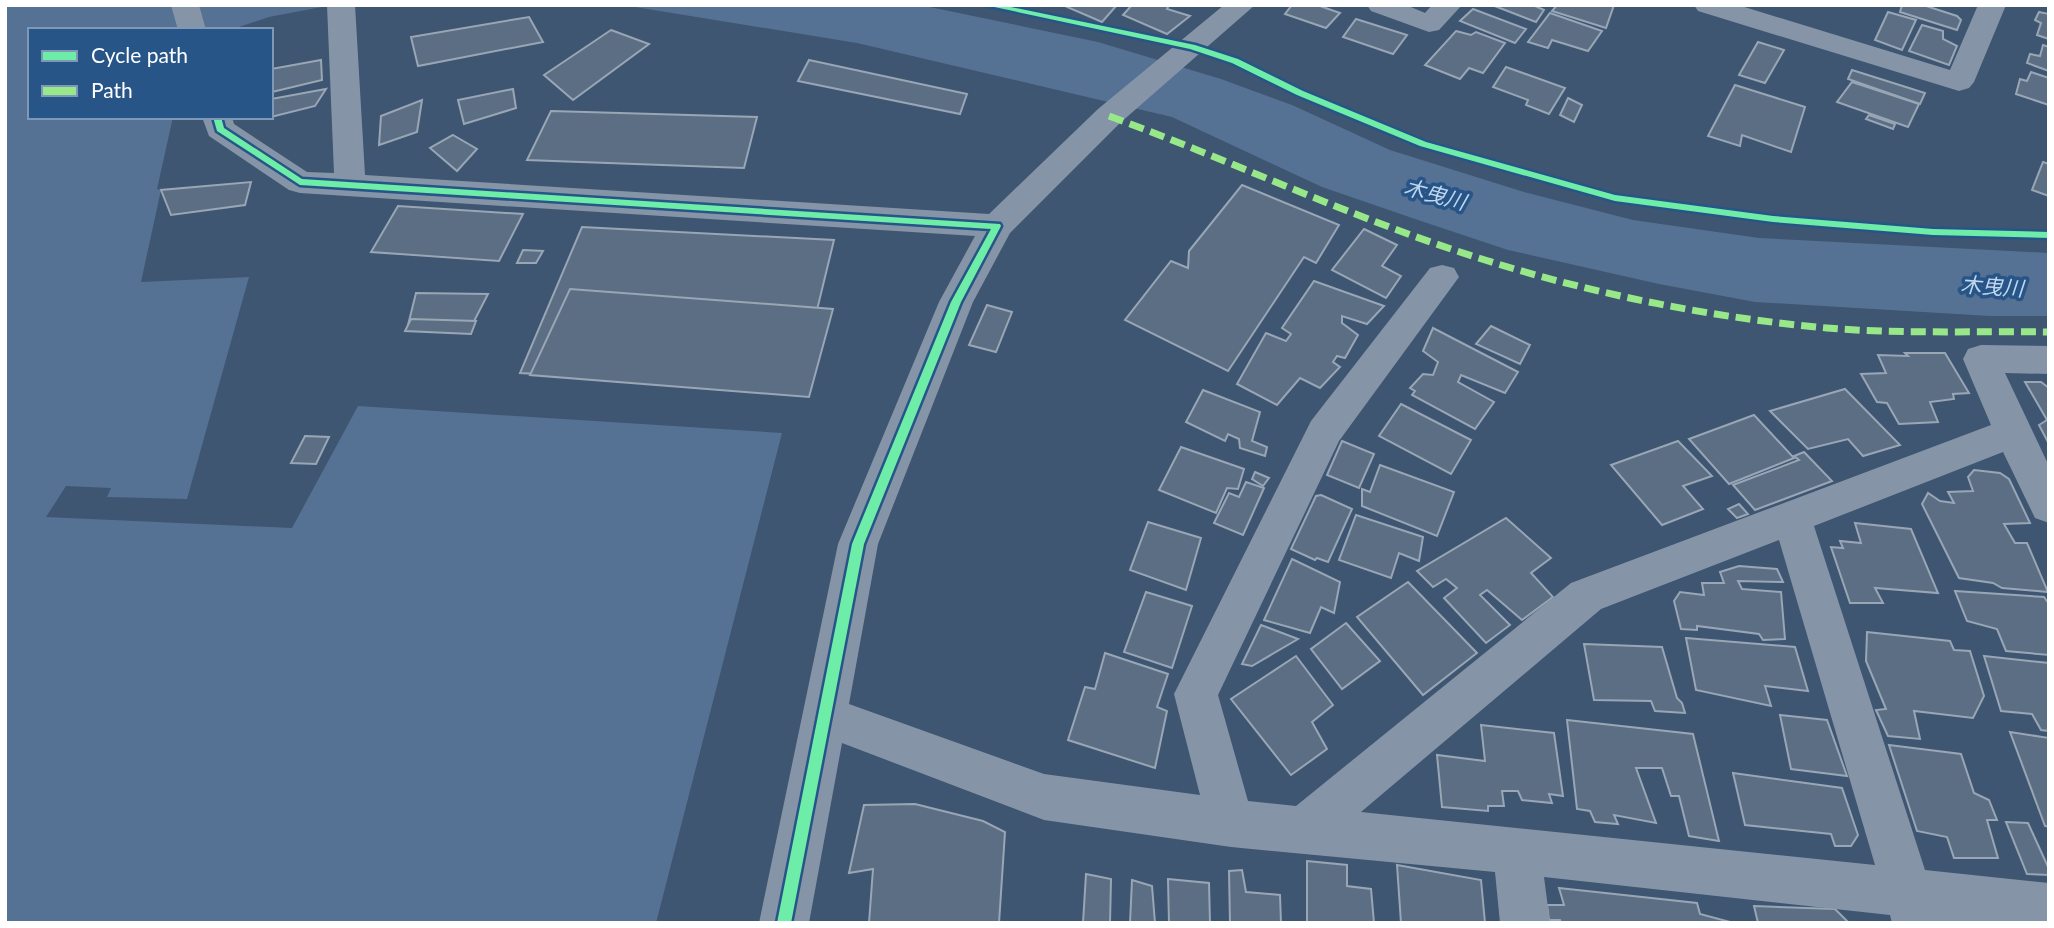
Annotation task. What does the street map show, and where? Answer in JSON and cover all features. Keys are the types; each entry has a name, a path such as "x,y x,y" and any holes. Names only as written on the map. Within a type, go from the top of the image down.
{"street":[{"path":"185,5 191,28"},
{"path":"784,923 858,544 956,302 997,226 1109,116 1241,5"},
{"path":"1381,5 1429,24 1448,5"},
{"path":"1708,5 1959,82 1992,5"},
{"path":"340,12 351,184"},
{"path":"218,123 300,182 997,226"},
{"path":"1231,824 1196,694 1324,432 1442,277"},
{"path":"2049,360 1981,359 2012,432 2049,506"},
{"path":"1303,830 1586,596 2012,432"},
{"path":"1792,518 1913,908"},
{"path":"825,716 1044,797 1231,824 1516,850 1913,908 2049,908"},
{"path":"1516,850 1525,923"}],"water":[{"path":"5,5 332,5 269,17 236,28 28,28 28,119 173,119 157,189 161,190 141,282 249,277 187,499 107,497 111,488 66,486 46,517 292,528 358,406 782,433 656,923 5,923"},
{"name":"木曳川","path":"623,5 920,5 1098,42 1221,79 1292,105 1390,150 1524,192 1633,220 1759,238 2049,253 2049,316 1990,316 1755,302 1659,284 1508,250 1418,220 1322,187 1172,117 857,43"}],"building":[{"path":"1117,5 1102,22 1067,7"},
{"path":"1132,5 1169,5 1167,9 1190,16 1167,34 1123,15"},
{"path":"1292,5 1317,5 1340,13 1326,28 1285,14"},
{"path":"1492,5 1533,5 1544,10 1536,22"},
{"path":"1557,5 1614,5 1606,28 1552,11"},
{"path":"1902,5 1923,5 1957,16 1961,20 1957,30 1900,12"},
{"path":"1473,9 1526,29 1515,43 1460,21"},
{"path":"1888,12 1916,20 1902,50 1875,40"},
{"path":"2039,12 2049,14 2049,39 2037,35 2041,23 2035,20"},
{"path":"1550,13 1602,31 1588,51 1552,40 1548,48 1528,42"},
{"path":"529,17 543,42 418,66 411,37"},
{"path":"1356,19 1407,35 1393,54 1343,37"},
{"path":"1922,25 1943,31 1943,39 1957,46 1949,65 1909,51"},
{"path":"611,30 649,44 573,100 544,75"},
{"path":"1456,31 1471,35 1476,32 1505,43 1483,73 1469,68 1460,79 1425,65"},
{"path":"1758,42 1784,50 1765,83 1739,75"},
{"path":"2043,45 2049,47 2049,71 2027,63 2030,54 2040,56"},
{"path":"321,60 322,80 273,92 273,69"},
{"path":"809,60 967,94 960,114 798,81"},
{"path":"1506,67 1565,88 1549,114 1526,105 1528,100 1493,87"},
{"path":"1852,70 1925,93 1920,104 1848,79"},
{"path":"2031,72 2049,78 2049,105 2016,94 2020,79 2027,81"},
{"path":"1852,82 1919,104 1908,127 1837,102"},
{"path":"1735,85 1805,107 1791,152 1742,135 1740,146 1708,136"},
{"path":"326,89 315,106 273,116 273,99"},
{"path":"513,89 516,108 464,124 458,100"},
{"path":"1568,98 1582,105 1574,122 1560,115"},
{"path":"422,100 417,132 379,145 381,116"},
{"path":"551,111 757,117 744,168 527,160"},
{"path":"1869,115 1895,124 1893,129 1866,119"},
{"path":"453,135 477,149 457,171 430,148"},
{"path":"2043,162 2049,164 2049,196 2032,190"},
{"path":"251,182 245,205 171,215 161,190"},
{"path":"1242,185 1339,225 1316,263 1304,257 1228,371 1125,320 1171,261 1188,268 1189,251"},
{"path":"398,206 523,214 499,261 371,252"},
{"path":"582,227 834,240 798,388 520,373"},
{"path":"1364,229 1397,245 1382,266 1401,276 1386,298 1332,270"},
{"path":"523,250 543,251 536,263 517,263"},
{"path":"1314,281 1384,306 1367,324 1342,316 1342,323 1358,335 1345,358 1337,356 1333,362 1340,367 1320,388 1300,378 1277,405 1237,384 1266,333 1286,341 1291,334 1282,328"},
{"path":"570,289 833,309 809,397 530,375"},
{"path":"416,293 488,294 469,331 408,325"},
{"path":"987,305 1012,312 996,352 969,345"},
{"path":"411,319 476,321 471,334 405,331"},
{"path":"1491,326 1530,345 1520,364 1476,344"},
{"path":"1433,328 1518,372 1505,393 1461,375 1458,382 1494,402 1475,429 1412,395 1415,391 1410,388 1423,374 1433,375 1438,362 1423,351"},
{"path":"1905,353 1945,353 1969,393 1953,394 1954,399 1930,402 1938,422 1899,424 1887,403 1877,402 1861,374 1886,373 1878,355 1908,356"},
{"path":"2025,382 2041,382 2049,388 2049,444 2039,425 2047,420"},
{"path":"1845,389 1900,445 1863,456 1848,439 1808,449 1770,411"},
{"path":"1203,390 1260,412 1252,441 1267,447 1265,456 1240,448 1239,439 1228,434 1225,441 1186,422"},
{"path":"1401,404 1471,440 1451,474 1379,436"},
{"path":"1754,415 1794,458 1729,484 1689,439"},
{"path":"305,436 329,437 316,464 291,463"},
{"path":"1342,441 1374,454 1359,488 1327,475"},
{"path":"1678,441 1712,476 1683,486 1703,509 1662,525 1611,465"},
{"path":"1181,447 1244,469 1238,489 1227,488 1216,513 1159,490"},
{"path":"1804,452 1832,481 1755,510 1733,485 1799,460 1794,456"},
{"path":"1380,465 1454,492 1437,536 1362,506 1362,489 1370,492"},
{"path":"1974,470 2000,473 2009,479 2030,523 2004,524 2015,543 2027,543 2048,592 2002,588 1993,583 1959,578 1922,504 1928,493 1940,501 1954,503 1948,492 1973,491 1968,477"},
{"path":"1255,472 1269,478 1263,486 1252,479"},
{"path":"1246,482 1264,488 1243,535 1214,523 1229,493 1239,497"},
{"path":"1321,495 1352,509 1328,562 1317,558 1315,560 1291,549 1316,496"},
{"path":"1739,504 1748,514 1737,518 1728,509"},
{"path":"1356,515 1423,537 1419,561 1399,553 1391,578 1339,560"},
{"path":"1506,518 1551,558 1531,573 1553,597 1522,620 1487,590 1480,595 1510,625 1486,643 1444,598 1457,588 1446,579 1433,587 1417,571"},
{"path":"1148,522 1201,538 1186,590 1130,570"},
{"path":"1855,523 1911,529 1938,593 1875,588 1883,603 1850,603 1831,547 1843,548 1840,541 1861,543"},
{"path":"1292,559 1340,582 1334,613 1321,607 1310,633 1264,620"},
{"path":"1739,566 1777,569 1783,582 1738,581 1742,589 1781,592 1785,639 1763,640 1759,634 1697,626 1697,630 1681,629 1674,601 1680,592 1704,595 1702,583 1724,583 1720,572"},
{"path":"1408,582 1477,653 1423,695 1357,617"},
{"path":"1955,591 2044,597 2049,604 2049,655 2006,651 1997,629 1967,621"},
{"path":"1146,592 1192,606 1172,668 1124,652"},
{"path":"1346,623 1380,661 1342,689 1311,649"},
{"path":"1261,625 1298,639 1252,666 1242,664"},
{"path":"1867,632 1950,641 1954,650 1970,651 1984,696 1973,718 1914,711 1920,739 1888,736 1876,710 1886,709 1866,661"},
{"path":"1686,638 1795,647 1808,691 1765,686 1771,706 1696,690"},
{"path":"1584,644 1662,647 1677,698 1685,713 1655,711 1651,701 1594,700"},
{"path":"1105,653 1168,674 1157,707 1167,711 1155,768 1068,740 1085,687 1095,689"},
{"path":"1296,656 1333,705 1312,722 1327,749 1291,775 1231,699"},
{"path":"1984,656 2049,663 2049,731 2041,730 2032,714 2001,711"},
{"path":"1780,715 1827,720 1847,776 1791,769"},
{"path":"1567,720 1693,734 1719,841 1689,836 1679,796 1671,796 1662,768 1636,768 1656,823 1614,815 1618,824 1595,822 1590,811 1577,809"},
{"path":"1481,725 1554,733 1563,796 1549,794 1552,803 1522,800 1518,791 1502,791 1504,806 1488,806 1488,811 1442,807 1437,755 1485,761"},
{"path":"2010,732 2049,738 2049,827 2045,826"},
{"path":"1889,745 1961,754 1974,793 1989,800 1997,820 1987,820 1998,858 1954,858 1947,837 1917,831"},
{"path":"1733,773 1842,788 1858,835 1851,846 1835,846 1831,834 1745,825"},
{"path":"915,804 983,821 1005,832 999,923 869,923 873,869 849,873 864,805"},
{"path":"2006,822 2028,823 2049,869 2049,875 2027,874"},
{"path":"1307,861 1347,865 1347,886 1371,889 1374,923 1307,923"},
{"path":"1397,865 1481,880 1485,923 1401,923"},
{"path":"1242,870 1246,892 1280,895 1281,923 1230,923 1229,871"},
{"path":"1086,874 1111,879 1110,923 1083,923"},
{"path":"1168,879 1209,883 1210,923 1169,923"},
{"path":"1132,880 1152,886 1155,923 1130,923"},
{"path":"1559,888 1697,903 1700,914 1730,922 1561,923 1560,920 1549,920 1547,905 1564,905"},
{"path":"1754,906 1835,909 1849,923 1758,923"}],"marked path":[{"path":"1109,116 1202,150 1349,212 1485,260 1594,289 1726,315 1828,328 2049,332"}],"cycle path":[{"path":"989,5 1192,47 1235,61 1300,93 1423,144 1615,198 1773,219 1933,232 2049,235"},
{"path":"218,119 220,129 300,182 997,226 956,302 858,544 784,923"}]}
